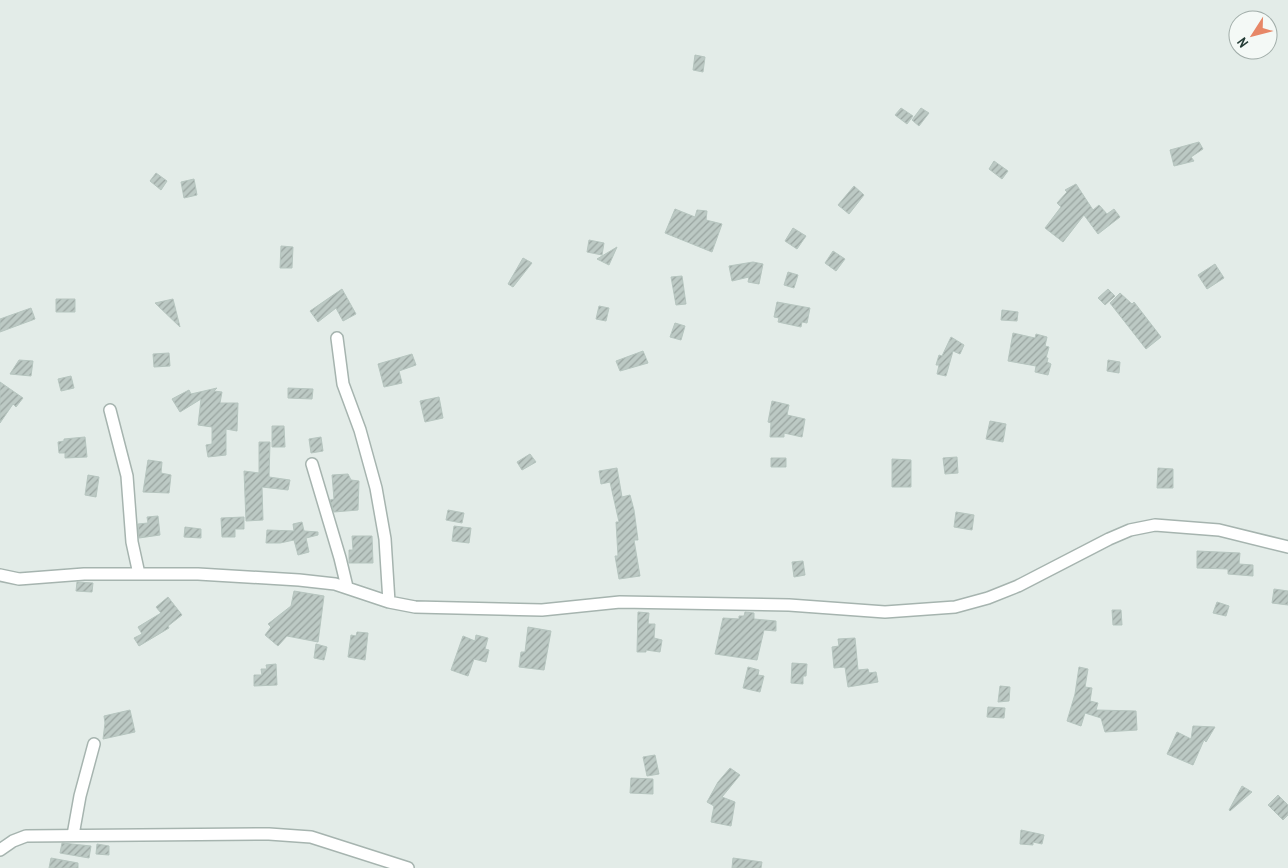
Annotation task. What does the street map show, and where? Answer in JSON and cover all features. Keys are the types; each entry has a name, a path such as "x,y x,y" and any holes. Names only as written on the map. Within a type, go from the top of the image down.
{"street":[{"path":"337,338 343,384 360,430 376,488 385,539 389,602"},
{"path":"110,410 127,476 132,542 139,574"},
{"path":"312,464 347,587"},
{"path":"0,575 19,579 84,574 198,574 300,580 347,587 389,602 415,607 542,610 620,602 789,606 885,612 955,607 988,598 1018,586 1109,539 1130,530 1154,525 1219,530 1288,547"},
{"path":"73,835 80,796 94,744"},
{"path":"0,850 12,841 26,836 269,834 311,837 408,868"}],"building":[{"path":"695,55 705,57 703,72 693,70"},
{"path":"901,108 913,116 907,124 895,115"},
{"path":"921,108 929,113 919,126 912,120"},
{"path":"1199,142 1203,149 1191,157 1194,161 1174,166 1170,150"},
{"path":"994,161 1008,171 1002,179 989,169"},
{"path":"156,173 167,181 161,190 150,181"},
{"path":"194,179 197,195 184,198 181,182"},
{"path":"1076,184 1093,210 1099,205 1107,214 1114,209 1120,217 1098,234 1084,215 1063,242 1045,228 1061,207 1057,203 1067,192 1065,190"},
{"path":"854,186 864,195 849,214 838,205"},
{"path":"675,209 695,217 697,210 707,211 706,220 722,224 712,252 665,233"},
{"path":"793,228 806,236 797,249 785,241"},
{"path":"589,240 604,243 602,255 587,252"},
{"path":"281,246 293,247 292,268 280,268"},
{"path":"617,247 609,265 597,259"},
{"path":"833,251 845,259 836,271 825,263"},
{"path":"523,258 532,263 513,287 508,284"},
{"path":"753,262 763,264 759,284 748,282 749,277 732,281 729,266"},
{"path":"1215,264 1224,278 1207,289 1198,275"},
{"path":"788,272 798,275 794,288 784,285"},
{"path":"682,276 686,304 676,305 671,277"},
{"path":"342,289 356,314 343,321 336,308 318,322 310,311"},
{"path":"1108,289 1115,296 1105,305 1098,298"},
{"path":"1120,293 1132,304 1134,302 1161,337 1146,349 1110,303"},
{"path":"56,299 75,299 75,312 56,312"},
{"path":"173,299 180,327 155,303"},
{"path":"777,302 810,308 807,323 802,322 801,327 778,322 779,318 774,317"},
{"path":"599,306 609,308 606,321 596,319"},
{"path":"31,308 35,319 0,332 0,319"},
{"path":"1002,310 1018,312 1017,321 1001,320"},
{"path":"675,323 685,326 681,340 670,337"},
{"path":"1013,333 1035,338 1036,334 1047,337 1045,346 1049,347 1046,358 1048,358 1047,362 1051,364 1048,375 1035,372 1036,366 1008,361"},
{"path":"951,337 964,345 960,354 953,351 946,376 937,374 939,365 936,365 939,355 942,356"},
{"path":"643,351 648,363 620,371 616,361"},
{"path":"169,353 170,366 154,367 153,354"},
{"path":"412,354 416,365 399,371 402,383 384,387 378,364"},
{"path":"19,360 33,361 31,376 10,374"},
{"path":"1108,360 1120,362 1119,373 1107,371"},
{"path":"71,376 74,388 61,391 58,379"},
{"path":"0,382 23,398 16,407 13,404 0,423"},
{"path":"217,388 214,391 222,392 220,403 238,403 237,431 226,429 226,455 208,457 206,445 212,444 212,427 198,425 201,399 180,412 172,399 189,390 191,394"},
{"path":"288,388 313,389 312,399 288,398"},
{"path":"439,397 443,418 425,422 420,401"},
{"path":"772,401 789,405 787,415 805,419 802,437 784,433 784,437 770,437 771,423 768,422"},
{"path":"990,421 1006,424 1003,442 986,439"},
{"path":"272,426 284,426 285,447 272,447"},
{"path":"85,437 87,457 65,458 65,453 59,453 58,442 64,441 64,439"},
{"path":"321,437 323,451 311,453 309,439"},
{"path":"259,442 270,442 269,477 290,480 288,490 262,487 263,520 246,521 244,471 259,473"},
{"path":"530,454 536,462 522,470 517,462"},
{"path":"957,457 958,473 945,474 943,458"},
{"path":"771,458 786,458 786,467 771,467"},
{"path":"892,459 911,460 911,487 892,487"},
{"path":"148,460 162,462 161,473 171,475 169,493 143,492"},
{"path":"617,468 622,497 630,495 634,510 638,540 634,540 640,576 619,579 615,556 618,556 616,522 619,522 610,482 601,484 599,471"},
{"path":"1158,468 1173,469 1173,488 1157,488"},
{"path":"348,474 351,480 359,481 358,510 334,512 330,500 334,499 332,475"},
{"path":"88,475 99,477 96,497 85,495"},
{"path":"448,510 464,513 462,523 446,520"},
{"path":"956,512 974,515 972,530 954,527"},
{"path":"158,516 160,535 139,538 138,524 148,523 147,517"},
{"path":"244,517 244,529 235,529 235,537 222,537 221,518"},
{"path":"302,522 304,531 318,532 318,535 306,538 309,552 298,555 294,540 266,543 267,530 294,531 293,524"},
{"path":"454,526 471,528 469,543 452,541"},
{"path":"185,527 201,529 201,538 184,537"},
{"path":"352,536 372,536 373,563 349,563 349,550 353,550"},
{"path":"1197,551 1240,553 1239,564 1253,565 1253,576 1228,574 1228,569 1197,568"},
{"path":"803,561 805,575 794,577 792,562"},
{"path":"77,582 93,583 92,592 76,591"},
{"path":"1274,589 1288,591 1288,605 1272,603"},
{"path":"294,591 324,596 318,642 287,636 278,646 265,635 271,627 268,624 291,606"},
{"path":"168,597 182,615 168,626 169,628 139,646 134,638 142,634 138,627 161,613 156,607"},
{"path":"1217,602 1229,606 1226,616 1213,613"},
{"path":"1112,610 1121,610 1122,625 1113,625"},
{"path":"638,612 649,613 648,624 655,624 654,638 662,640 660,652 646,650 646,652 637,652"},
{"path":"745,612 754,613 754,619 776,621 776,631 764,630 757,660 715,654 723,618 739,619 739,616 744,616"},
{"path":"528,627 551,631 544,670 519,667 521,652 525,652"},
{"path":"357,632 368,633 365,660 348,657 351,635 356,636"},
{"path":"476,635 488,638 485,649 489,650 486,662 474,659 468,676 451,670 463,636 475,641"},
{"path":"855,638 858,670 868,669 869,673 876,672 878,682 848,687 845,667 834,668 832,647 839,646 838,639"},
{"path":"316,644 327,647 324,660 314,658"},
{"path":"792,663 807,664 806,676 803,676 803,684 791,683"},
{"path":"276,664 277,685 254,686 254,675 262,675 261,669 267,669 266,665"},
{"path":"748,667 759,670 758,675 764,676 760,692 743,688"},
{"path":"1079,667 1088,669 1085,687 1092,688 1090,701 1098,703 1096,710 1136,711 1137,730 1105,732 1101,718 1085,713 1081,726 1067,721 1075,694"},
{"path":"1000,686 1010,687 1009,701 998,702"},
{"path":"988,707 1005,708 1004,718 987,717"},
{"path":"130,710 135,732 103,739 104,716"},
{"path":"1193,726 1215,727 1206,742 1204,740 1193,765 1167,754 1177,732 1191,739"},
{"path":"655,755 659,774 647,776 643,757"},
{"path":"730,768 740,775 722,797 735,802 731,826 711,822 714,806 707,802 718,782"},
{"path":"631,778 653,779 653,794 630,793"},
{"path":"1242,786 1252,792 1230,811 1229,810"},
{"path":"1278,795 1288,805 1288,815 1283,820 1268,805"},
{"path":"1021,830 1044,835 1042,844 1033,842 1033,845 1020,844"},
{"path":"62,843 91,846 89,858 60,853"},
{"path":"97,844 109,846 109,855 96,854"},
{"path":"51,858 78,863 78,868 49,868"},
{"path":"733,858 762,862 761,868 732,868"}]}
